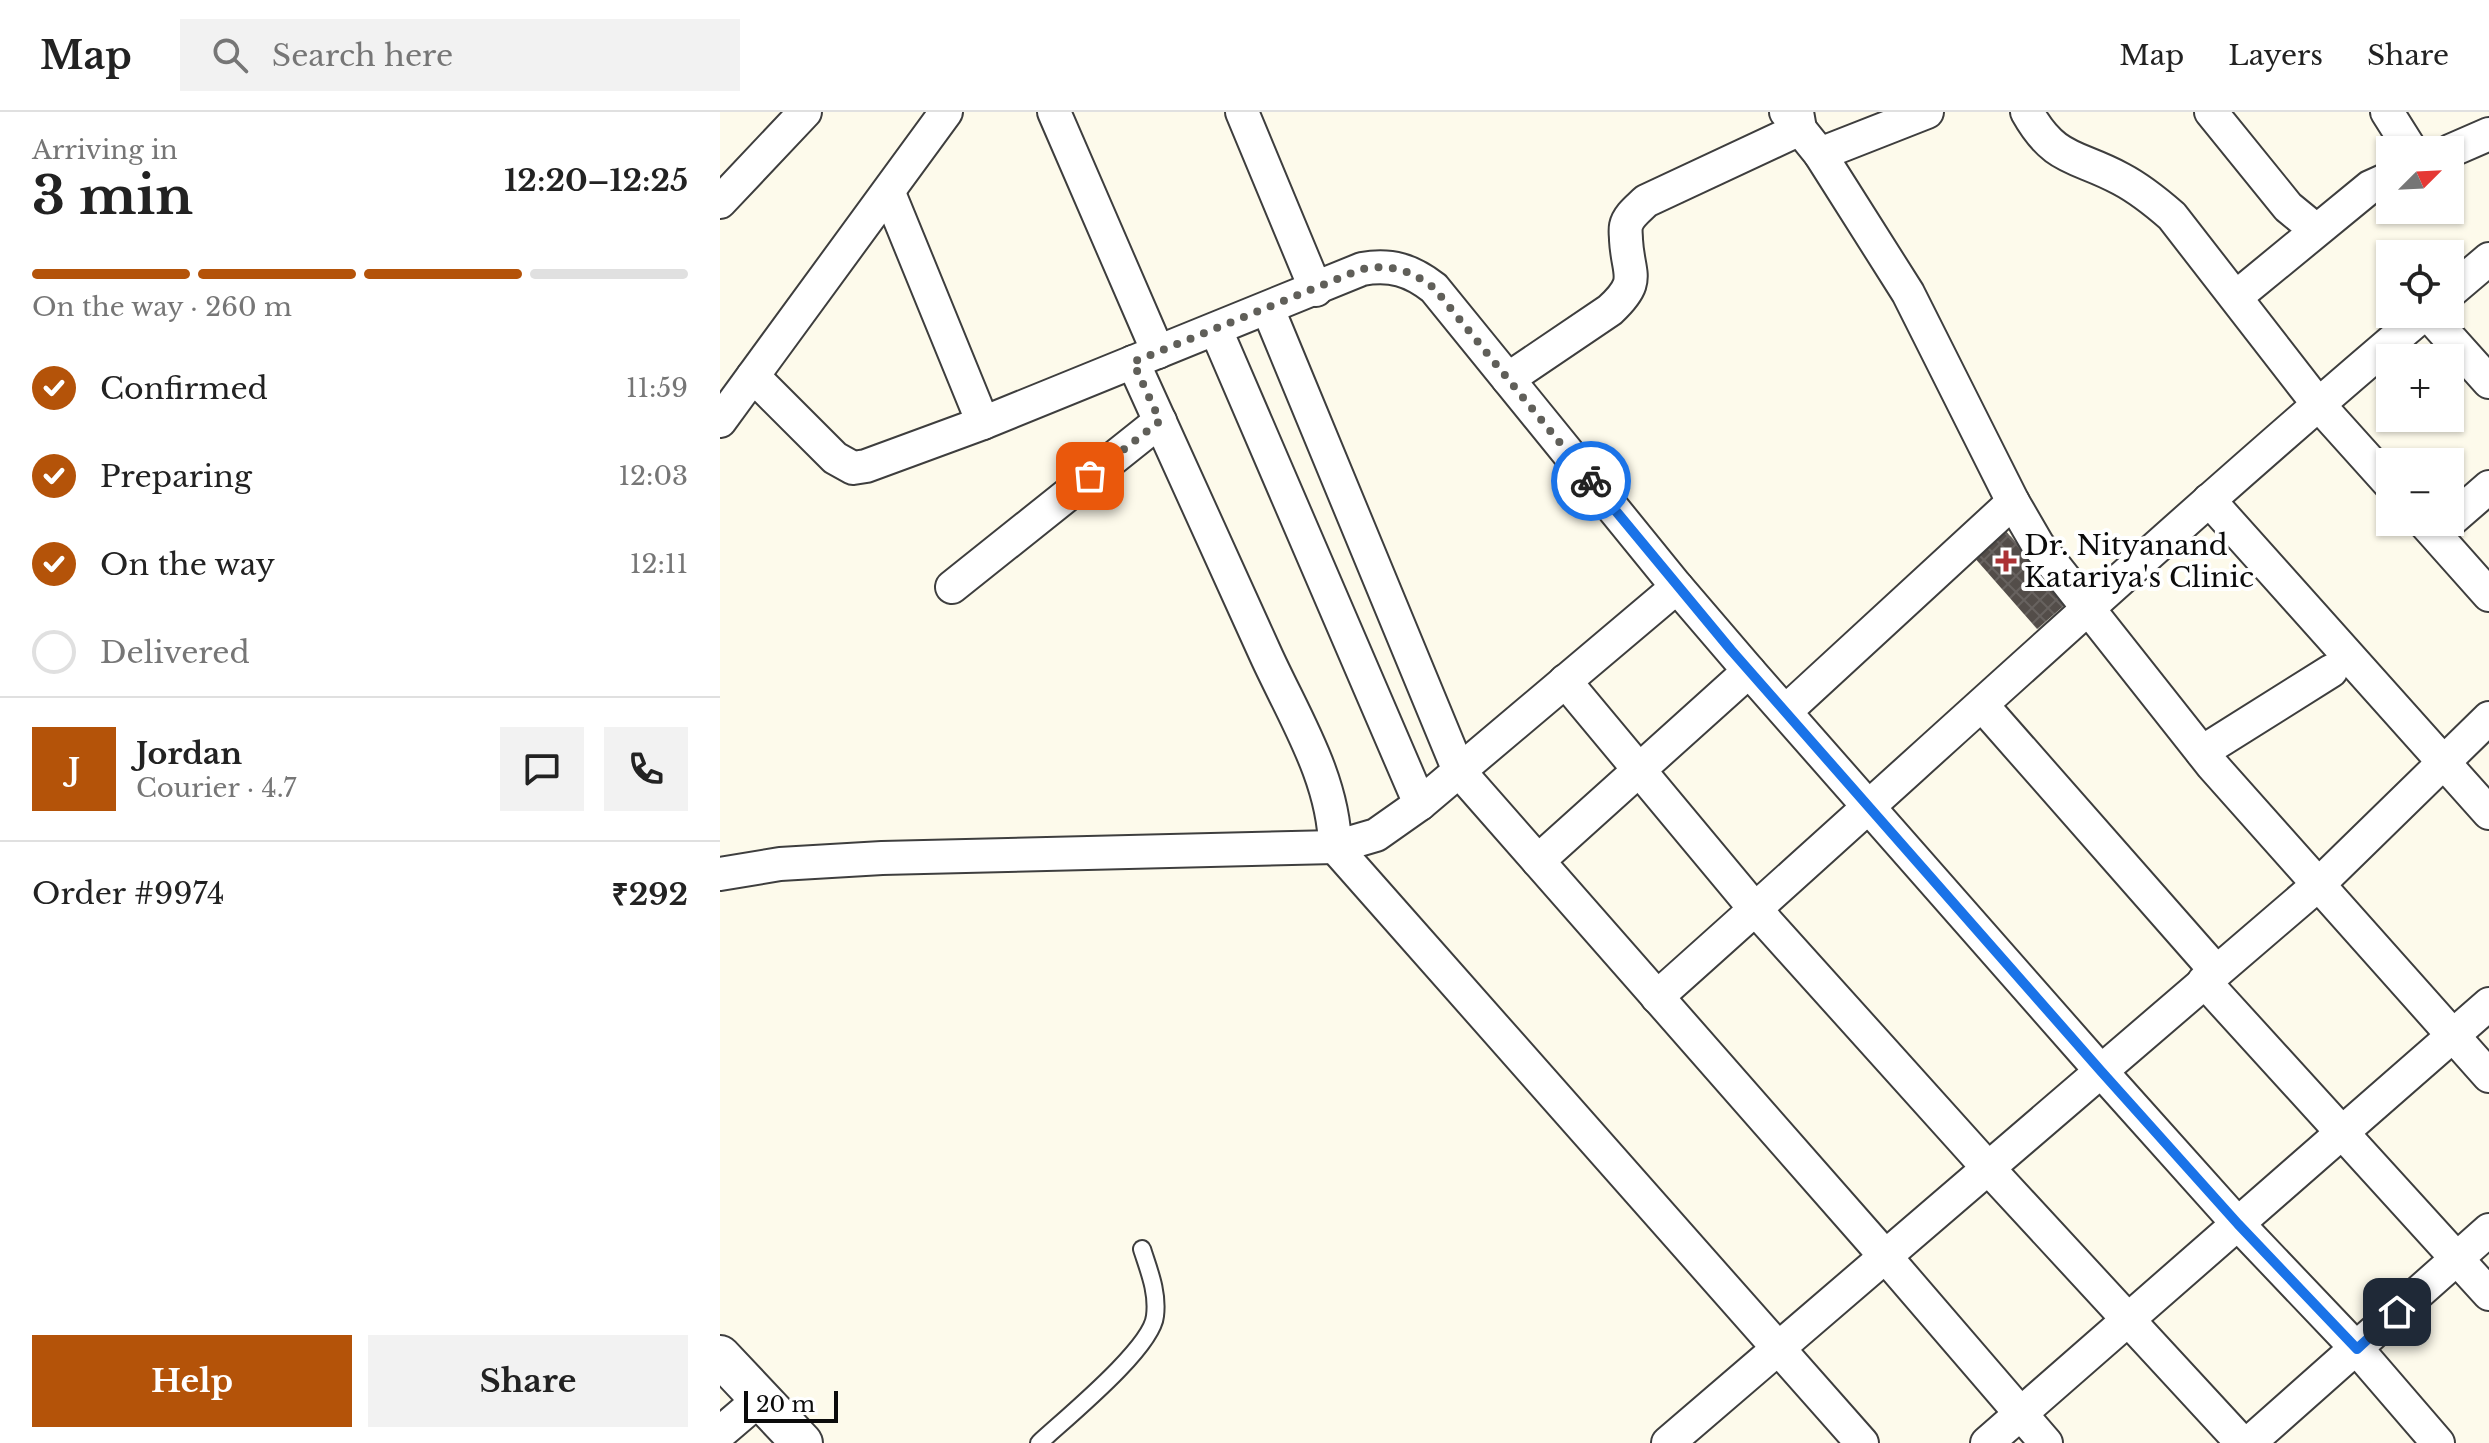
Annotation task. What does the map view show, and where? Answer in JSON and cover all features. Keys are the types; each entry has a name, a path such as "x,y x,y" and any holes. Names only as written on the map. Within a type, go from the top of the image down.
{"street":[{"path":"720,202 805,112"},
{"path":"720,421 946,112"},
{"path":"1054,112 1145,357 1160,421 1328,793 1335,819 1335,847 1862,1443"},
{"path":"1242,112 1316,290"},
{"path":"1508,379 1623,298 1630,287 1632,268 1626,226 1634,212 1646,201 1801,127 1927,112"},
{"path":"2027,112 2036,129 2057,151 2118,177 2146,194 2172,216 2318,404 2376,468"},
{"path":"2211,112 2280,198 2316,230"},
{"path":"2387,112 2402,136"},
{"path":"1801,127 1908,293 2013,502 2038,545 2202,752 2489,1076"},
{"path":"2464,145 2489,134"},
{"path":"2236,297 2376,184"},
{"path":"889,193 983,423"},
{"path":"2464,280 2489,259"},
{"path":"753,376 814,439 835,458 853,468 878,462 983,423 1362,269 1382,266 1418,275 1434,288 1749,671 2100,1070 2238,1224 2357,1349 2438,1443"},
{"path":"1268,309 1459,771 2046,1443"},
{"path":"1657,997 2209,500 2409,328"},
{"path":"2439,328 2489,382"},
{"path":"1216,330 1420,804"},
{"path":"952,587 1160,421"},
{"path":"2464,506 2489,487"},
{"path":"2209,500 2489,813"},
{"path":"1786,711 2013,502"},
{"path":"2448,536 2489,595"},
{"path":"720,874 780,864 882,858 1335,847 1376,835 1420,804 1677,587"},
{"path":"1538,861 1749,671"},
{"path":"2202,752 2331,671"},
{"path":"1565,681 1755,909 2242,1443"},
{"path":"1982,705 2210,976 2489,1294"},
{"path":"1670,1443 2319,884 2489,718"},
{"path":"1987,1443 2343,1130 2455,1037 2489,1004"},
{"path":"2249,1443 2489,1230"},
{"path":"720,1356 802,1443"},
{"path":"720,1433 761,1398"}],"lane":[{"path":"1039,1443 1140,1349 1155,1319 1155,1290 1142,1249"}],"building":[{"path":"2004,529 2068,602 2037,629 1973,556"}],"way so far":[{"path":"1090,476 1160,421 1133,362 1362,269 1382,266 1418,275 1434,288 1591,481"}],"place":[{"name":"Dr. Nityanand Katariya's Clinic","path":"2006,561"}],"route":[{"path":"1591,481 1731,650 2100,1070 2238,1224 2357,1349 2397,1312"}]}
